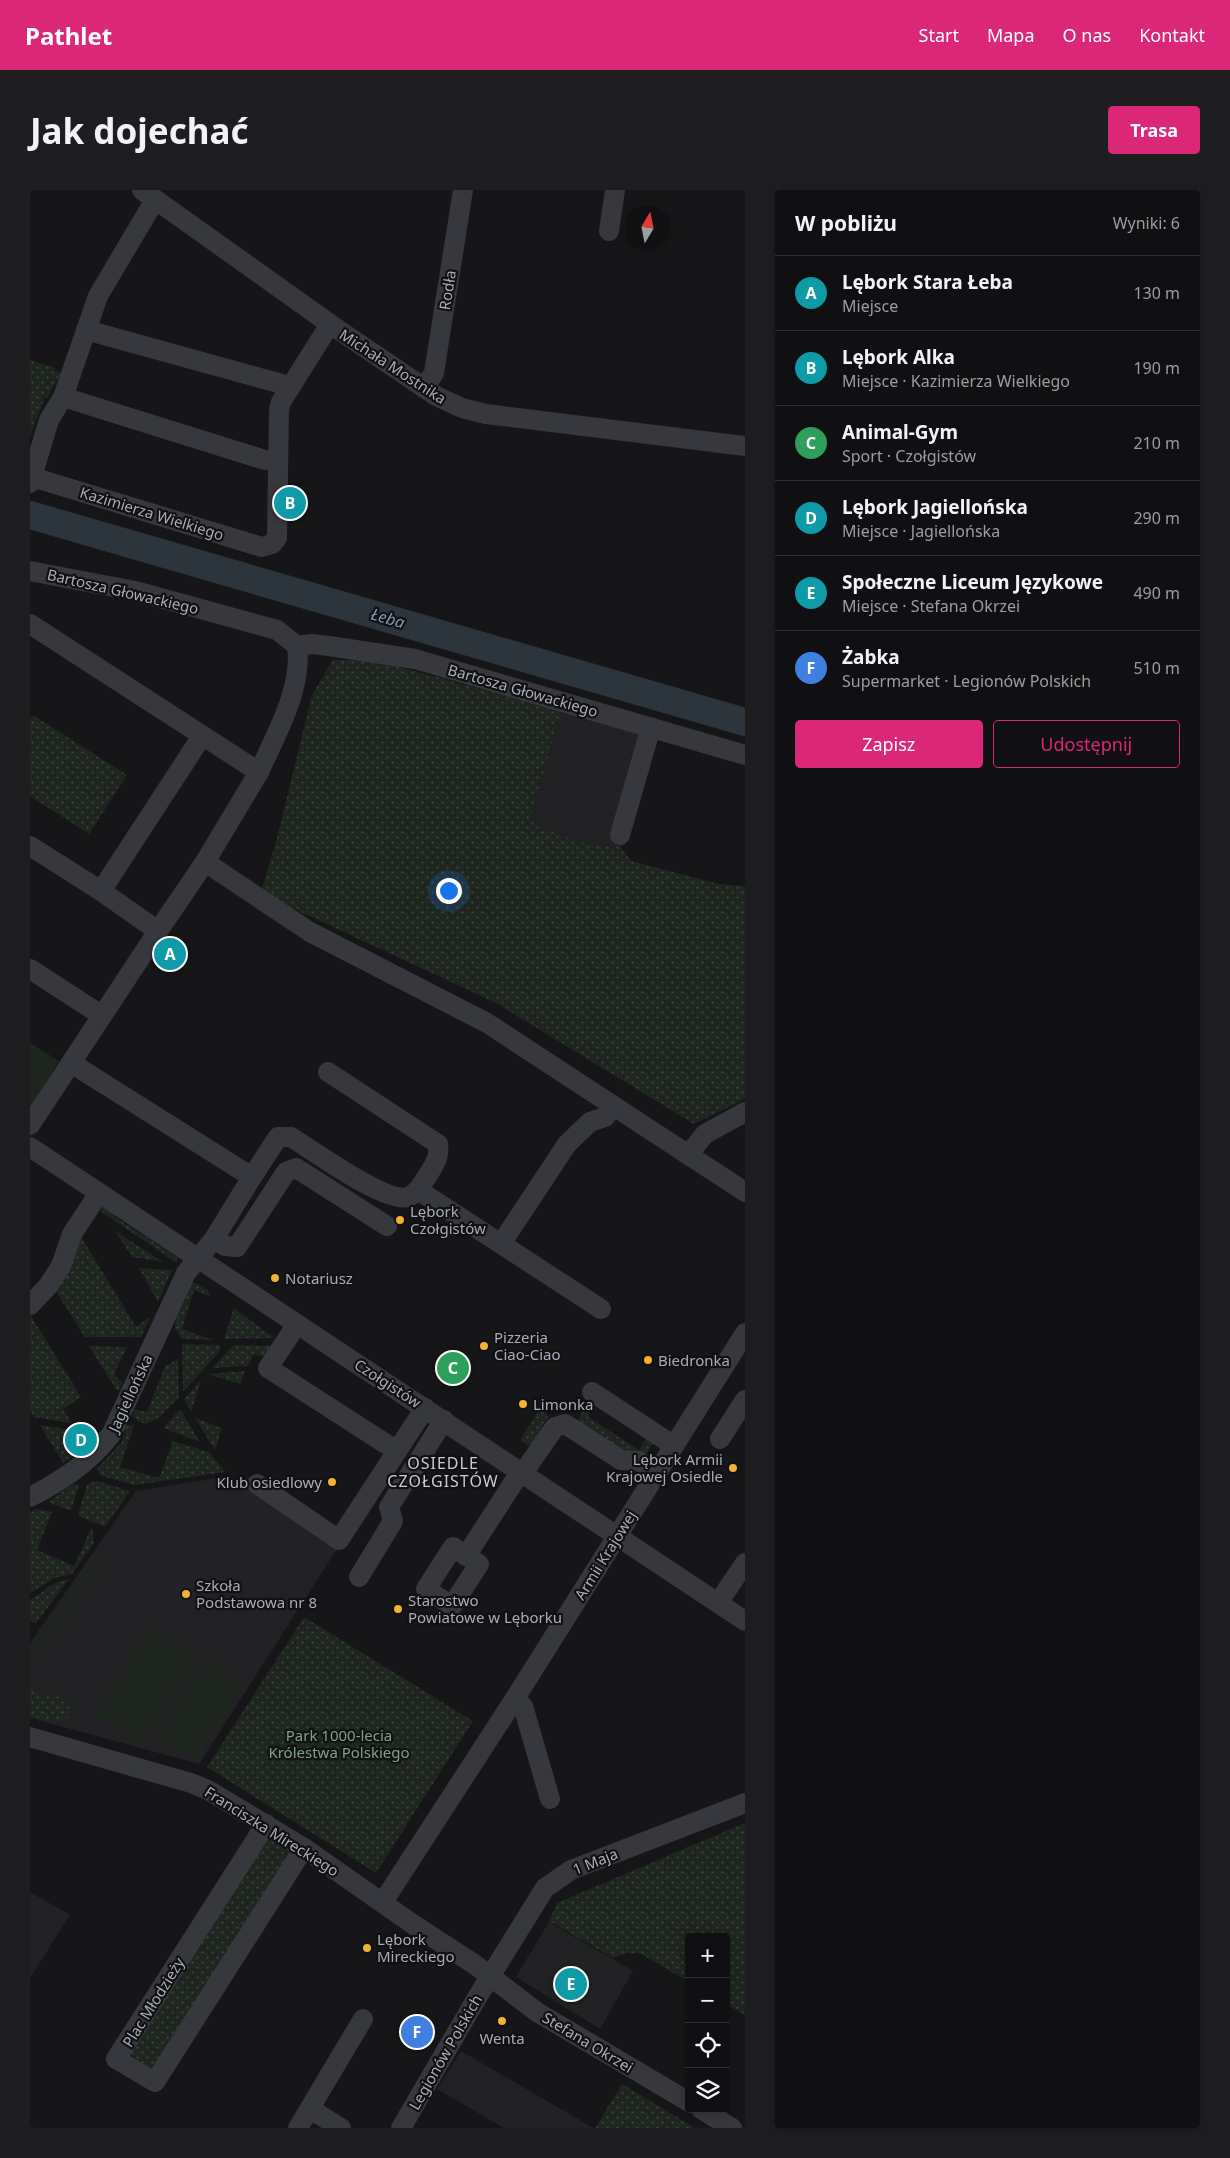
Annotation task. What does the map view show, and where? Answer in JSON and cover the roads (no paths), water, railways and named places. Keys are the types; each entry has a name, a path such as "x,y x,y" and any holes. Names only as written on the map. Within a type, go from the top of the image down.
{"street":[{"name":"Rodła","path":"424,388 434,373 463,190"},
{"path":"609,231 615,190"},
{"name":"Michała Mostnika","path":"150,195 330,324 447,402 480,413 745,446"},
{"name":"Kazimierza Wielkiego","path":"150,195 149,210 98,296 63,397 49,420 31,480 262,547 272,544 277,538 276,460 281,402 330,324"},
{"path":"86,330 282,384 289,389"},
{"path":"63,397 265,460 276,460"},
{"name":"Bartosza Głowackiego","path":"30,571 135,591 277,630 297,646 312,644 415,659 745,755"},
{"path":"30,624 260,772"},
{"path":"30,1125 101,1015 205,862 260,772 295,683 300,663 297,646"},
{"path":"620,835 651,727"},
{"path":"101,891 202,736"},
{"path":"30,846 101,891 158,932"},
{"path":"205,862 310,932 390,975 487,1023 745,1192"},
{"path":"30,969 101,1015"},
{"path":"71,1063 252,1177"},
{"path":"328,1072 438,1144 440,1156 418,1190 600,1309"},
{"path":"501,1244 567,1144 590,1122 605,1117 613,1106"},
{"path":"688,1155 705,1134 745,1112"},
{"name":"Jagiellońska","path":"30,1497 69,1475 95,1453 112,1433 186,1272 214,1238 278,1137 291,1137 380,1192 398,1198 408,1197 418,1190"},
{"name":"Czołgistów","path":"30,1147 745,1621"},
{"path":"214,1238 226,1246 237,1247 286,1172 296,1168 388,1226"},
{"path":"30,1305 48,1286 61,1266 72,1234 99,1193"},
{"path":"297,1324 268,1368 397,1451"},
{"name":"Armii Krajowej","path":"383,1902 514,1700 745,1333"},
{"path":"592,1392 673,1445"},
{"path":"720,1439 745,1400"},
{"path":"257,1484 339,1540 425,1408"},
{"path":"359,1577 393,1521 389,1507 444,1420"},
{"path":"466,1556 522,1472 555,1428 565,1424 621,1460 638,1461 656,1472"},
{"path":"718,1603 745,1564"},
{"path":"514,1700 523,1706 550,1799"},
{"name":"Franciszka Mireckiego","path":"30,1737 191,1783 208,1790 304,1848 490,1977"},
{"name":"1 Maja","path":"490,1977 545,1888 556,1879 571,1870 745,1803"},
{"name":"Plac Młodzieży","path":"266,1824 116,2059 155,2082 304,1848"},
{"name":"Stefana Okrzei","path":"490,1977 538,2012 685,2100"},
{"name":"Legionów Polskich","path":"401,2128 490,1977"},
{"path":"298,2128 363,2020"},
{"path":"310,2109 341,2128"},
{"path":"708,2113 732,2128"}],"waterway":[{"name":"Łeba","path":"30,515 745,722"}],"place":[{"name":"Lębork Alka","path":"290,503"},
{"name":"Lębork Stara Łeba","path":"170,954"},
{"name":"Lębork Czołgistów","path":"400,1220"},
{"name":"Notariusz","path":"275,1278"},
{"name":"Pizzeria Ciao-Ciao","path":"484,1346"},
{"name":"Biedronka","path":"648,1360"},
{"name":"Animal-Gym","path":"453,1368"},
{"name":"Limonka","path":"523,1404"},
{"name":"Lębork Jagiellońska","path":"81,1440"},
{"name":"Lębork Armii Krajowej Osiedle","path":"733,1468"},
{"name":"Klub osiedlowy","path":"332,1482"},
{"name":"Szkoła Podstawowa nr 8","path":"186,1594"},
{"name":"Starostwo Powiatowe w Lęborku","path":"398,1609"},
{"name":"Lębork Mireckiego","path":"367,1948"},
{"name":"Społeczne Liceum Językowe","path":"571,1984"},
{"name":"Wenta","path":"502,2021"},
{"name":"Żabka","path":"417,2032"}],"district":[{"name":"OSIEDLE CZOŁGISTÓW","path":"443,1472"}],"park label":[{"name":"Park 1000-lecia Królestwa Polskiego","path":"339,1744"}]}
